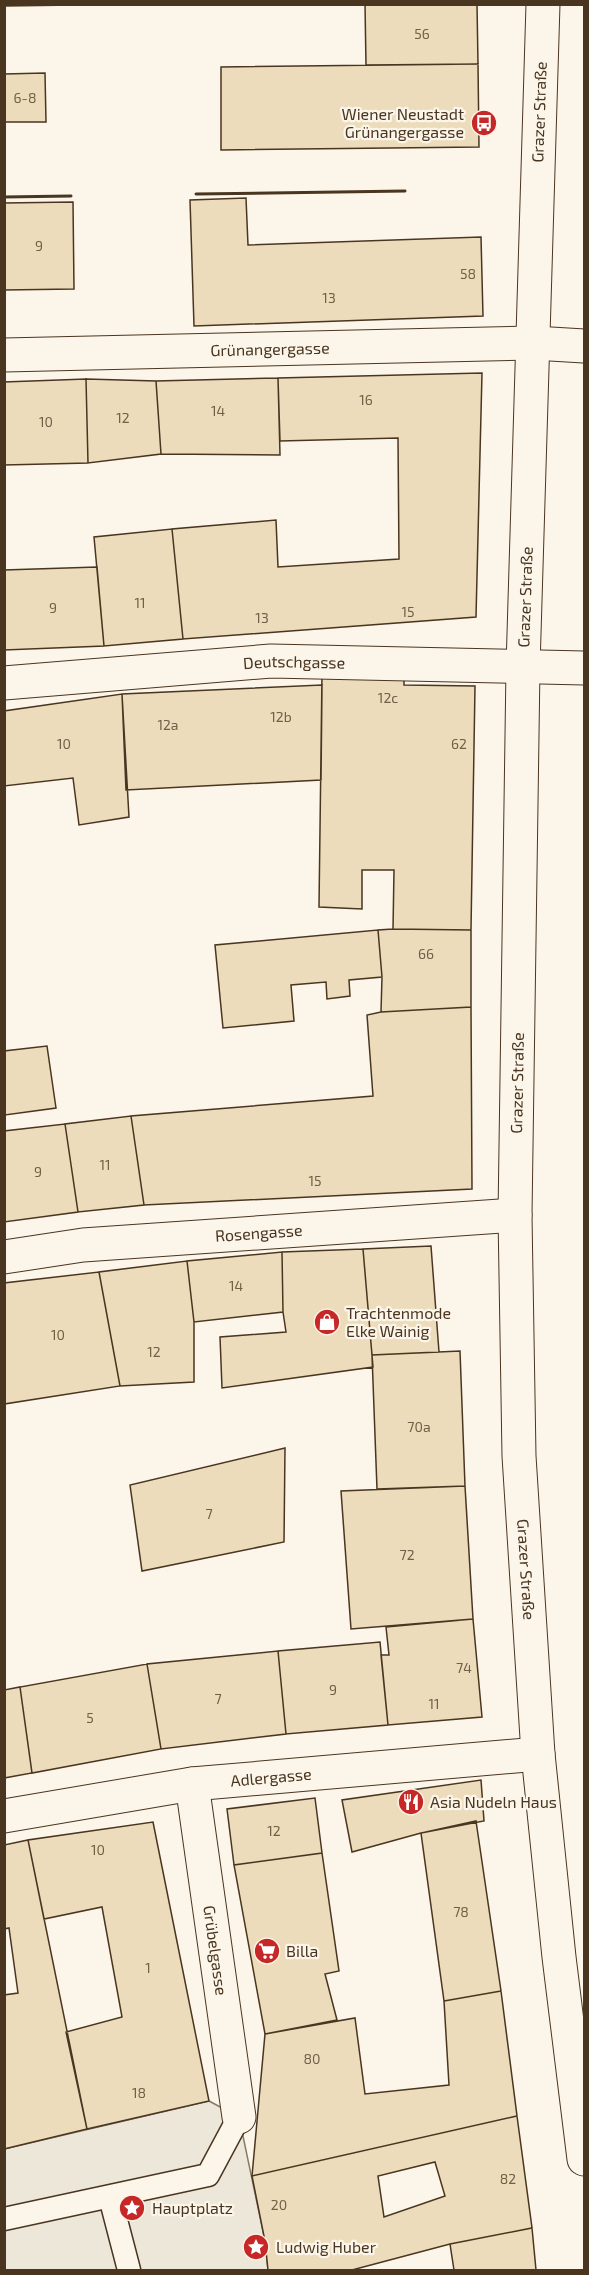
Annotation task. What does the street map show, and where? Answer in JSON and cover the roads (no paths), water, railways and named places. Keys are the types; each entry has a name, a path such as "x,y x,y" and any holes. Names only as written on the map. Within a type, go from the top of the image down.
{"street":[{"name":"Grazer Straße","path":"543,4 523,666 515,1215 519,1456 538,1754 559,1957 585,2159"},
{"name":"Grünangergasse","path":"4,355 534,343 585,346"},
{"name":"Deutschgasse","path":"4,683 271,661 585,668"},
{"name":"Rosengasse","path":"4,1257 83,1245 515,1215"},
{"name":"Adlergasse","path":"4,1816 192,1784 538,1754"},
{"name":"Grübelgasse","path":"192,1784 239,2117"}],"lane":[{"path":"4,2219 208,2175 239,2117"},
{"path":"110,2197 129,2271"}],"place":[{"name":"Wiener Neustadt Grünangergasse","path":"484,123"},
{"name":"Trachtenmode Elke Wainig","path":"327,1322"},
{"name":"Asia Nudeln Haus","path":"411,1802"},
{"name":"Billa","path":"267,1951"},
{"name":"Hauptplatz","path":"132,2208"},
{"name":"Ludwig Huber","path":"256,2247"}]}
